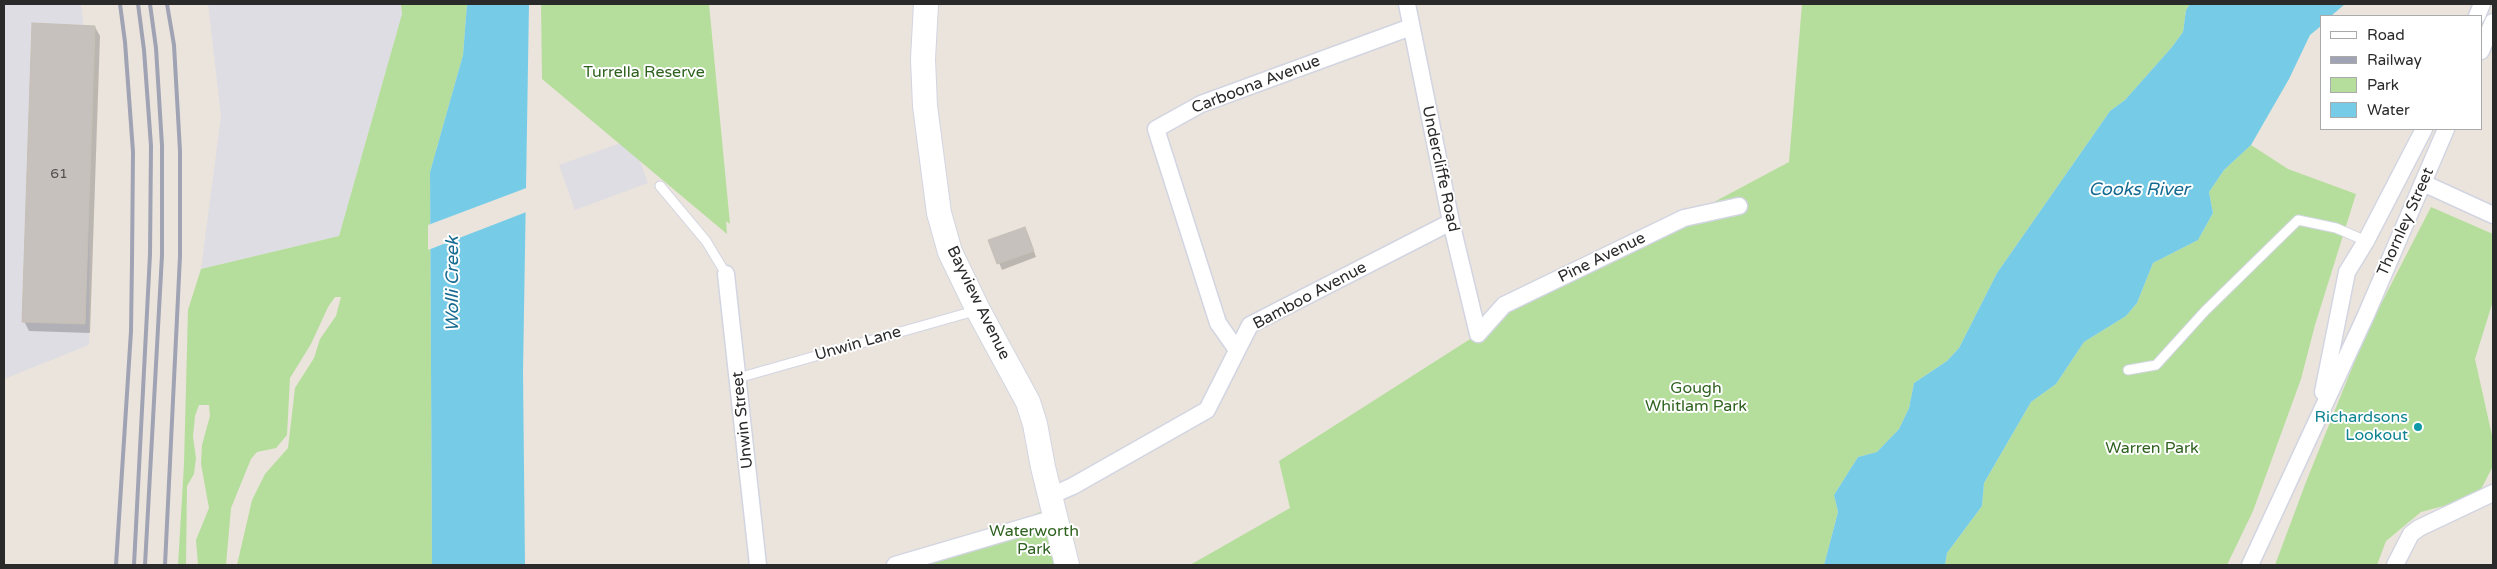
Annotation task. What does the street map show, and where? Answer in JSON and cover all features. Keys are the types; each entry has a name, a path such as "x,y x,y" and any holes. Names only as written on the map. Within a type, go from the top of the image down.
{"main road":[{"name":"Bayview Avenue","path":"926,4 923,59 925,106 939,213 950,252 978,310 1028,402 1035,424 1052,507 1067,565"}],"street":[{"name":"Undercliffe Road","path":"1407,4 1451,222 1478,334"},
{"path":"2482,49 2493,22"},
{"name":"Carboona Avenue","path":"1236,350 1218,323 1156,129 1201,104 1411,27"},
{"name":"Thornley Street","path":"2320,414 2346,272 2366,241 2423,130"},
{"name":"Thornley Street","path":"2250,565 2366,315 2446,130"},
{"path":"2423,183 2493,215"},
{"name":"Pine Avenue","path":"1478,334 1504,305 1684,218 1739,206"},
{"name":"Bamboo Avenue","path":"895,565 1052,507 1073,486 1207,410 1250,325 1451,222"},
{"name":"Unwin Street","path":"726,274 758,565"},
{"path":"2338,309 2366,315"},
{"path":"2395,565 2411,534 2419,528 2493,493"}],"lane":[{"path":"660,186 706,241 726,274"},
{"path":"2128,370 2156,365 2205,312 2298,220 2336,228 2366,241"},
{"name":"Unwin Lane","path":"738,378 978,310"}],"shaded area":[{"path":"4,4 81,4 90,82 89,345 4,379"},
{"path":"208,4 401,4 402,14 339,236 201,269 221,116"},
{"path":"632,139 648,183 575,210 559,165"}],"green space":[{"path":"401,4 467,4 463,55 430,172 432,565 237,565 252,500 265,474 288,448 295,388 314,358 320,339 336,316 341,297 335,297 328,307 311,344 290,378 287,435 276,448 257,452 251,459 231,508 226,565 198,565 196,540 209,508 201,464 202,445 210,416 209,405 199,405 195,416 193,437 196,458 194,474 187,486 186,565 178,565 184,464 188,310 201,269 339,236 402,14"},
{"name":"Turrella Reserve","path":"541,4 709,4 730,224 726,221 727,234 542,79"},
{"name":"Gough Whitlam Park","path":"1802,4 2190,4 2186,10 2183,32 2125,100 2110,111 1997,273 1959,348 1947,361 1914,383 1909,408 1899,429 1877,452 1858,457 1834,495 1838,512 1824,565 1190,565 1290,508 1279,461 1478,334 1504,305 1684,218 1789,162"},
{"name":"Warren Park","path":"2251,145 2288,169 2356,194 2315,325 2301,379 2253,511 2227,565 1945,565 1947,553 1982,506 1984,483 2031,402 2056,384 2084,342 2126,316 2137,303 2153,263 2198,240 2213,213 2209,192 2224,170"},
{"path":"2431,207 2493,234 2493,301 2475,359 2493,440 2493,466 2477,497 2421,512 2386,541 2377,565 2275,565 2366,333"},
{"name":"Waterworth Park","path":"1052,507 1067,565 895,565 1028,517"}],"water":[{"name":"Wolli Creek","path":"467,4 529,4 523,372 525,565 432,565 430,172 463,55"},
{"name":"Cooks River","path":"2190,4 2345,4 2332,15 2320,15 2320,27 2310,35 2289,79 2251,145 2224,170 2209,192 2213,213 2198,240 2153,263 2137,303 2126,316 2084,342 2056,384 2031,402 1984,483 1982,506 1947,553 1945,565 1824,565 1838,512 1834,495 1858,457 1877,452 1899,429 1909,408 1914,383 1947,361 1959,348 1997,273 2110,111 2125,100 2183,32 2186,10"}],"pier":[{"path":"529,187 529,211 428,250 428,225"}],"building":[{"path":"32,23 95,26 85,324 22,322"},
{"path":"1025,227 1034,251 997,264 988,240"}],"railway":[{"path":"116,565 131,331 133,152 125,42 120,4"},
{"path":"134,565 150,254 151,146 144,50 138,4"},
{"path":"145,565 162,255 162,146 156,48 150,4"},
{"path":"165,565 180,256 180,151 174,45 167,4"}],"place":[{"name":"Richardsons Lookout","path":"2418,427"}]}
